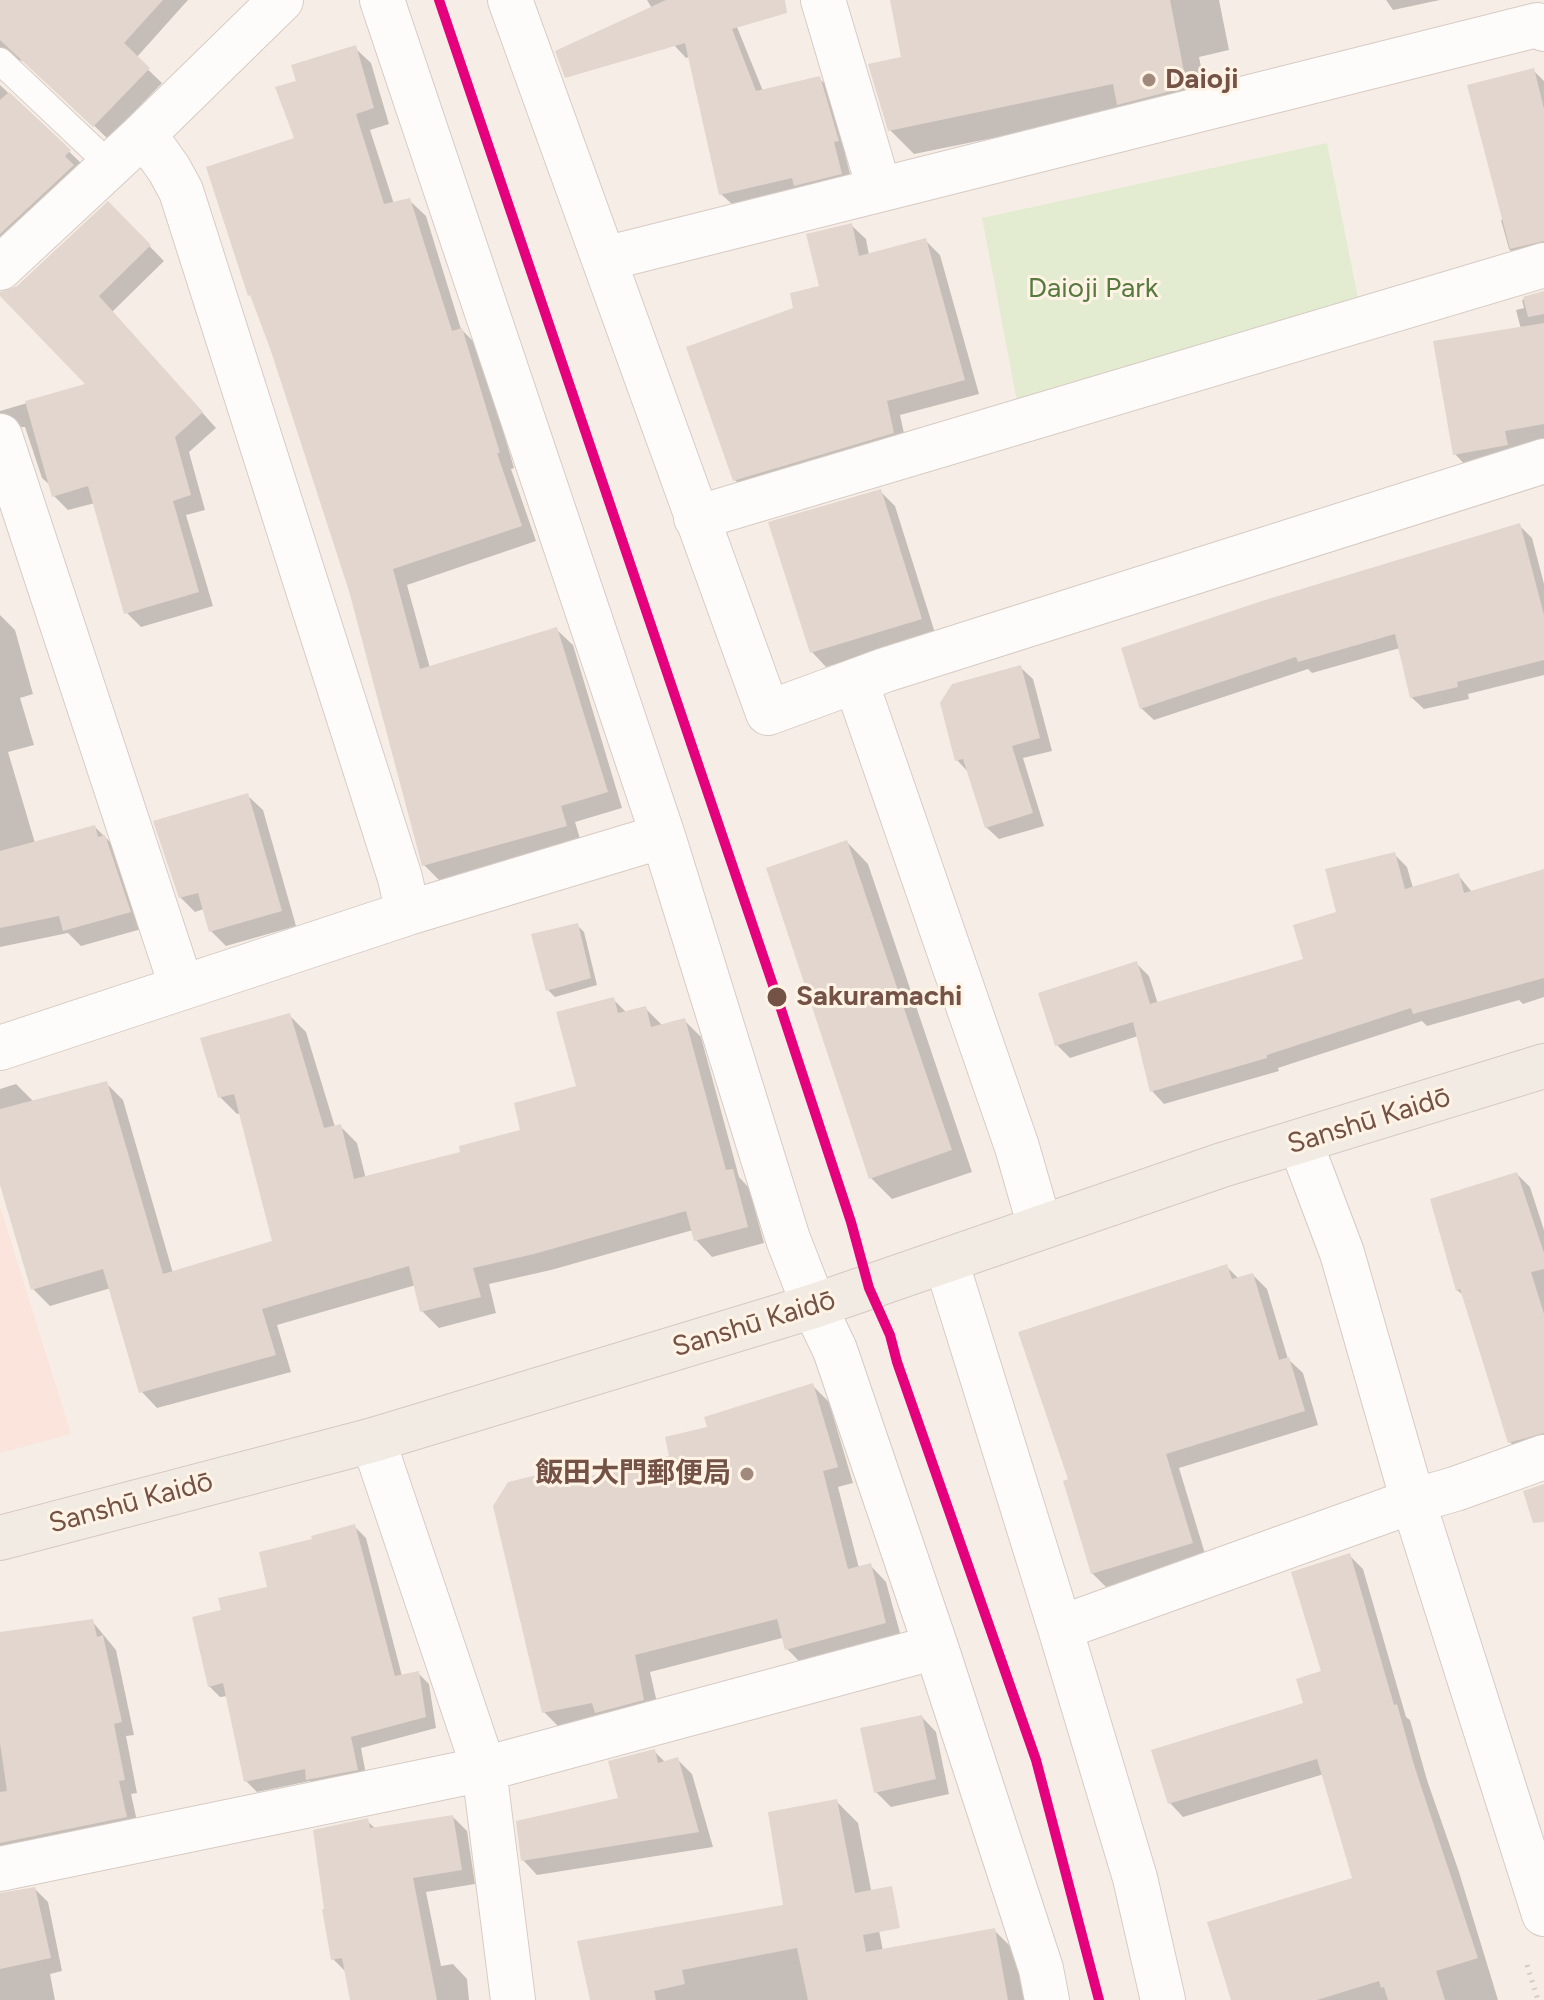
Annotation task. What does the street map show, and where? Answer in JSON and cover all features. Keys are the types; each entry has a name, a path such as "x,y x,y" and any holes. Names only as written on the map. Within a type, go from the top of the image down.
{"main road":[{"name":"Sanshū Kaidō","path":"0,1538 373,1440 814,1306 1222,1165 1544,1066"}],"street":[{"path":"0,268 144,134 281,0"},
{"path":"382,0 663,836 788,1239 835,1350 936,1647 1041,1969 1047,2000"},
{"path":"510,0 768,713 885,670 1544,461"},
{"path":"823,0 879,188"},
{"path":"604,259 1537,25 1544,29"},
{"path":"144,134 181,191 400,878 408,913"},
{"path":"696,518 1544,265"},
{"path":"0,436 182,988"},
{"path":"856,682 1017,1147 1040,1227"},
{"path":"0,1048 408,913 663,836"},
{"path":"1300,1142 1342,1253 1413,1501 1544,1914"},
{"path":"946,1261 1135,1878 1163,2000"},
{"path":"373,1440 484,1769 513,2000"},
{"path":"1060,1628 1544,1457"},
{"path":"0,1869 484,1769 936,1647"}],"lane":[{"path":"0,61 110,165"}],"shaded area":[{"path":"0,1206 71,1434 0,1453"}],"green space":[{"name":"Daioji Park","path":"1327,143 1360,308 1018,407 982,218"}],"building":[{"path":"0,0 163,0 124,43 150,68 93,127 0,40"},
{"path":"666,0 785,0 787,13 732,29 756,91 820,76 839,141 834,142 842,174 794,186 792,178 719,195 685,43 565,78 555,51"},
{"path":"890,0 1170,0 1187,87 1117,105 1113,84 888,131 868,64 901,57"},
{"path":"356,45 374,108 356,114 384,204 410,198 452,331 462,328 500,453 497,453 522,526 393,569 420,669 557,627 608,792 561,806 567,826 422,866 349,591 271,351 248,296 206,167 294,138 275,87 296,81 291,65"},
{"path":"1534,68 1544,109 1544,241 1510,249 1467,85"},
{"path":"9,92 71,150 65,156 74,165 0,234 0,100"},
{"path":"108,201 151,245 99,296 203,412 175,437 191,495 173,501 199,592 124,614 88,486 52,497 25,401 85,384 0,296 0,292 17,286"},
{"path":"852,223 859,256 926,238 965,380 887,401 894,433 733,481 686,347 793,308 790,293 819,286 806,234"},
{"path":"1544,291 1544,314 1528,317 1523,297"},
{"path":"1544,323 1544,424 1505,431 1508,445 1453,455 1433,341"},
{"path":"881,489 922,619 810,653 768,522"},
{"path":"1520,523 1544,615 1544,660 1457,682 1458,687 1410,698 1395,634 1298,662 1296,657 1140,709 1121,648 1265,600"},
{"path":"1021,665 1040,738 1012,746 1033,813 985,828 963,759 955,761 940,703 952,684"},
{"path":"248,793 282,911 209,932 198,893 179,898 153,821"},
{"path":"95,825 98,837 105,835 131,912 63,931 59,916 0,928 0,851"},
{"path":"847,840 952,1150 869,1179 766,868"},
{"path":"1395,852 1405,889 1459,873 1464,893 1544,869 1544,978 1413,1014 1411,1008 1267,1055 1267,1058 1150,1092 1133,1022 1055,1046 1038,993 1137,961 1150,1004 1303,959 1293,925 1336,912 1325,869"},
{"path":"578,923 591,978 546,991 531,934"},
{"path":"614,997 618,1013 646,1006 651,1027 685,1018 726,1170 733,1169 748,1227 694,1241 686,1211 473,1268 481,1297 420,1312 409,1266 262,1309 276,1355 139,1393 103,1269 31,1290 0,1185 0,1109 107,1081 163,1274 272,1241 234,1094 218,1098 200,1038 290,1013 324,1128 341,1124 354,1179 460,1152 459,1146 520,1130 514,1103 576,1086 556,1012"},
{"path":"1517,1172 1544,1253 1544,1269 1531,1272 1544,1314 1544,1433 1508,1443 1460,1289 1456,1291 1430,1199"},
{"path":"1227,1264 1232,1279 1253,1273 1279,1360 1289,1357 1305,1411 1166,1454 1193,1543 1091,1574 1063,1481 1068,1479 1018,1332"},
{"path":"813,1383 838,1467 823,1471 848,1569 871,1563 886,1623 785,1650 777,1619 635,1655 644,1700 595,1713 592,1703 542,1713 493,1506 508,1482 579,1465 583,1478 669,1456 665,1437 707,1427 704,1417"},
{"path":"1544,1484 1544,1522 1533,1523 1523,1491"},
{"path":"355,1524 395,1676 419,1671 426,1717 351,1737 358,1770 306,1780 305,1769 244,1782 223,1683 208,1687 192,1617 221,1610 218,1598 267,1587 259,1552"},
{"path":"1350,1553 1394,1705 1397,1704 1478,1958 1436,1971 1445,2000 1388,2000 1379,1981 1317,2000 1231,2000 1207,1922 1352,1878 1317,1759 1168,1804 1151,1750 1303,1703 1296,1679 1321,1671 1291,1572"},
{"path":"93,1619 97,1637 103,1635 122,1722 114,1724 125,1780 119,1781 127,1817 0,1843 0,1792 7,1791 0,1743 0,1632"},
{"path":"922,1715 936,1779 874,1793 860,1728"},
{"path":"655,1749 658,1763 678,1757 699,1832 521,1861 516,1821 618,1798 608,1761"},
{"path":"837,1799 855,1893 892,1886 900,1928 863,1935 866,1952 995,1928 1008,2000 808,2000 797,1948 682,1970 685,1984 654,1991 656,2000 590,2000 577,1941 783,1905 768,1812"},
{"path":"453,1815 462,1870 413,1878 437,2000 350,2000 342,1958 331,1960 313,1830 368,1818 370,1828"},
{"path":"35,1887 51,1958 0,1969 0,1893"}],"transit line":[{"path":"439,0 777,997 851,1222 869,1288 890,1335 1036,1760 1099,2000"}],"place":[{"name":"Daioji","path":"1149,80"},
{"name":"Sakuramachi","path":"777,997"},
{"name":"飯田大門郵便局","path":"747,1474"}]}
